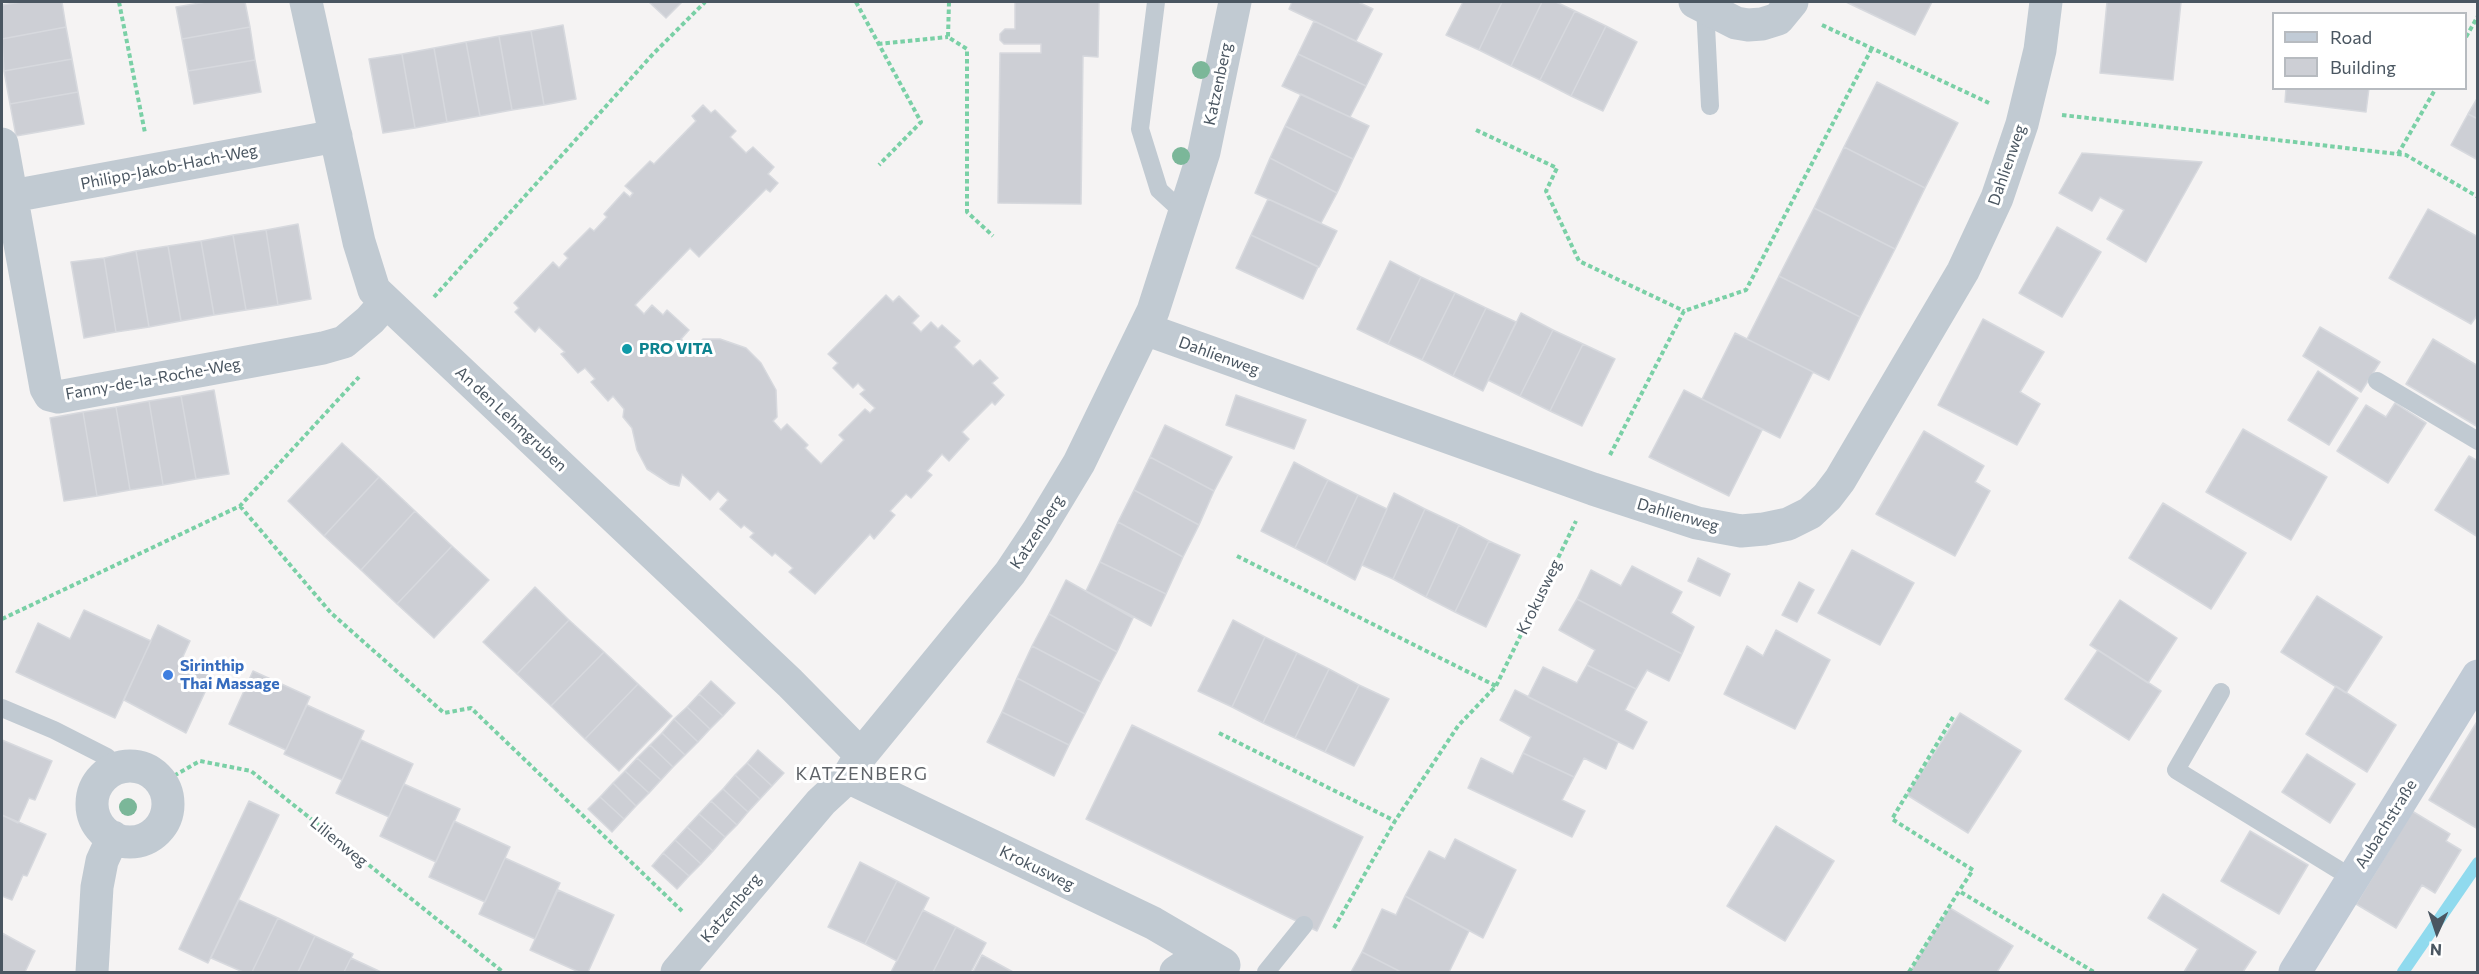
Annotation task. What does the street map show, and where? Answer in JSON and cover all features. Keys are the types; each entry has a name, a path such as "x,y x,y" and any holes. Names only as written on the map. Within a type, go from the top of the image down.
{"main road":[{"name":"Aubachstraße","path":"2295,972 2478,676"}],"street":[{"name":"An den Lehmgruben","path":"306,2 362,252 374,290 790,683 855,766"},
{"name":"Katzenberg","path":"677,972 821,802 855,766 1010,573 1080,463 1145,329 1204,152 1235,2"},
{"name":"Dahlienweg","path":"1145,329 1581,485 1697,523 1741,531 1788,524 1810,513 1827,497 1840,480 1963,271 1997,198 2022,124 2040,51 2046,2"},
{"path":"1700,4 1736,23 1748,25 1778,19 1791,4"},
{"name":"Philipp-Jakob-Hach-Weg","path":"6,197 336,136"},
{"name":"Fanny-de-la-Roche-Weg","path":"2,144 6,197 46,388 50,395 58,397 323,348 344,342 370,320 397,313"},
{"path":"126,766 138,766 149,771 161,783 168,800 167,812 154,833 144,839 133,841 113,837 98,826 93,814 92,800 95,788 102,777 113,770 126,766"},
{"name":"Krokusweg","path":"855,766 1153,923 1229,968"},
{"path":"92,972 97,887 102,861 113,837"},
{"name":"Krokusweg","path":"1176,972 1197,961 1211,960 1229,968"}],"lane":[{"path":"1156,2 1140,129 1159,190 1184,213"},
{"path":"1700,4 1710,106"},
{"path":"2377,381 2478,441"},
{"path":"2221,692 2176,770 2352,878"},
{"path":"2,708 54,730 107,757 113,770"},
{"path":"1266,972 1304,925"}],"path":[{"path":"119,2 152,170"},
{"path":"397,313 705,2"},
{"path":"856,2 921,122 879,165"},
{"path":"948,37 949,2"},
{"path":"1791,4 1813,21 1871,50 1997,106"},
{"path":"2467,35 2478,16"},
{"path":"878,44 948,37 967,49 967,212 993,236"},
{"path":"1608,458 1684,311 1746,290 1871,50"},
{"path":"2398,154 2435,90"},
{"path":"2058,114 2406,155 2478,197"},
{"path":"1476,130 1557,168 1546,191 1579,261 1684,311"},
{"path":"2,619 240,506 361,376"},
{"path":"240,506 332,613 444,713 471,708 685,914"},
{"name":"Krokusweg","path":"1333,930 1395,821 1458,726 1496,686 1578,516"},
{"path":"1237,556 1496,686"},
{"path":"1909,972 1973,870 1892,819 1953,717"},
{"path":"1219,733 1395,821"},
{"name":"Lilienweg","path":"161,783 200,761 251,771 503,972"},
{"path":"1959,891 2094,972"}],"building":[{"path":"21,2 62,2 66,27 2,39 2,5"},
{"path":"206,2 245,2 250,27 182,39 176,7"},
{"path":"649,2 682,2 666,18"},
{"path":"1015,2 1099,2 1098,57 1083,56 1081,204 998,203 1000,53 1041,53 1041,44 1004,44 1000,40 1000,34 1005,29 1015,29"},
{"path":"1292,2 1358,2 1373,9 1356,41 1289,9"},
{"path":"1463,2 1502,2 1479,50 1446,35"},
{"path":"1502,2 1542,2 1511,66 1479,50"},
{"path":"1542,2 1556,2 1575,11 1540,80 1511,66"},
{"path":"1846,2 1932,2 1915,35"},
{"path":"2107,2 2181,2 2173,80 2100,73"},
{"path":"1575,11 1606,26 1571,96 1540,80"},
{"path":"1314,21 1382,54 1366,86 1298,54"},
{"path":"563,25 576,99 544,105 531,31"},
{"path":"1606,26 1637,42 1603,111 1571,96"},
{"path":"66,27 72,59 4,71 2,39"},
{"path":"250,27 255,60 188,71 182,39"},
{"path":"531,31 544,105 512,110 499,36"},
{"path":"499,36 512,110 480,116 466,42"},
{"path":"466,42 480,116 447,122 434,48"},
{"path":"434,48 447,122 415,128 402,54"},
{"path":"402,54 415,128 383,133 369,59"},
{"path":"1298,54 1366,86 1350,117 1282,86"},
{"path":"72,59 78,92 10,104 4,71"},
{"path":"255,60 261,92 194,104 188,71"},
{"path":"1877,82 1958,123 1925,188 1844,147"},
{"path":"2286,90 2369,90 2366,112 2285,102"},
{"path":"78,92 84,124 16,136 10,104"},
{"path":"1301,94 1369,126 1353,159 1285,126"},
{"path":"2478,97 2478,119 2468,114"},
{"name":"PRO VITA","path":"703,105 711,113 715,110 736,131 730,137 746,153 753,147 774,167 768,174 778,183 770,192 766,189 699,257 690,248 635,305 644,314 652,305 663,315 667,310 689,330 681,339 693,350 703,339 720,339 746,348 761,363 776,390 777,417 773,421 781,430 787,424 808,445 805,448 821,464 844,440 839,435 865,409 870,413 875,408 860,394 865,390 858,383 853,388 833,368 838,363 828,354 886,295 893,302 899,296 919,316 912,323 921,332 931,322 938,329 942,325 960,341 954,347 973,366 980,360 998,378 992,383 1004,395 995,405 992,402 962,432 969,439 949,461 942,454 927,471 932,475 911,498 906,494 890,511 895,515 874,539 870,534 815,594 789,572 793,568 775,553 772,556 750,537 754,533 744,525 741,528 720,509 728,500 718,491 710,500 682,474 679,486 670,484 647,469 637,450 632,428 623,417 624,409 613,396 608,401 591,382 595,379 585,368 578,373 561,354 565,352 539,327 535,332 515,312 519,308 514,303 553,262 559,268 568,258 564,254 590,228 594,231 607,217 604,214 624,192 630,197 633,193 625,186 650,161 654,164 696,121 692,116"},
{"path":"2468,114 2478,119 2478,160 2451,145"},
{"path":"1285,126 1353,159 1337,193 1270,158"},
{"path":"1844,147 1925,188 1895,249 1814,208"},
{"path":"2082,153 2202,162 2146,262 2107,239 2124,210 2100,197 2092,211 2059,193"},
{"path":"1270,158 1337,193 1321,223 1255,193"},
{"path":"1268,199 1337,231 1319,267 1251,235"},
{"path":"1814,208 1895,249 1860,317 1779,276"},
{"path":"2428,209 2478,237 2478,314 2471,324 2389,278"},
{"path":"298,224 311,299 278,305 266,230"},
{"path":"2057,227 2101,252 2062,317 2019,293"},
{"path":"266,230 278,305 246,310 233,235"},
{"path":"233,235 246,310 214,315 201,241"},
{"path":"1251,235 1318,267 1303,299 1236,268"},
{"path":"201,241 214,315 181,321 168,246"},
{"path":"168,246 181,321 149,327 136,251"},
{"path":"136,251 149,327 116,332 104,258"},
{"path":"104,258 116,332 84,338 71,262"},
{"path":"1390,261 1421,277 1388,344 1357,329"},
{"path":"1779,276 1860,317 1829,380 1747,339"},
{"path":"1421,277 1455,293 1422,360 1388,344"},
{"path":"1455,293 1486,308 1453,376 1422,360"},
{"path":"1486,308 1516,322 1483,391 1453,376"},
{"path":"1521,313 1553,330 1520,396 1488,380"},
{"path":"1983,319 2044,352 2020,392 2040,404 2017,445 1938,405"},
{"path":"2320,327 2380,362 2361,392 2303,356"},
{"path":"1553,330 1583,344 1550,411 1520,396"},
{"path":"1735,333 1813,372 1780,438 1702,399"},
{"path":"2433,339 2478,366 2478,427 2406,384"},
{"path":"1583,344 1615,359 1582,426 1550,411"},
{"path":"2318,371 2358,398 2329,445 2288,420"},
{"path":"214,390 229,474 196,479 181,396"},
{"path":"1684,390 1762,430 1729,496 1649,457"},
{"path":"1236,395 1306,420 1294,449 1226,425"},
{"path":"181,396 196,479 163,485 149,401"},
{"path":"149,401 163,485 130,490 116,407"},
{"path":"2395,403 2426,423 2388,483 2337,451 2366,405 2386,417"},
{"path":"116,407 130,490 97,496 83,412"},
{"path":"83,412 97,496 64,501 50,418"},
{"path":"1165,425 1232,457 1214,491 1150,457"},
{"path":"2243,429 2327,477 2291,540 2206,492"},
{"path":"1924,431 1984,466 1975,482 1990,491 1955,556 1876,514"},
{"path":"342,443 379,477 324,536 288,501"},
{"path":"2469,456 2478,461 2478,537 2435,510"},
{"path":"1150,457 1214,491 1199,525 1134,490"},
{"path":"1294,462 1328,480 1295,548 1261,531"},
{"path":"379,477 415,511 361,570 324,536"},
{"path":"1328,480 1358,495 1326,564 1295,548"},
{"path":"1134,490 1199,525 1183,557 1118,522"},
{"path":"1394,493 1425,509 1393,579 1362,565"},
{"path":"1358,495 1387,509 1355,580 1326,564"},
{"path":"2163,503 2246,553 2211,609 2129,558"},
{"path":"1425,509 1459,525 1426,597 1393,579"},
{"path":"415,511 452,546 397,604 361,570"},
{"path":"1118,522 1183,557 1166,594 1100,562"},
{"path":"1459,525 1489,541 1455,612 1426,597"},
{"path":"1489,541 1520,555 1486,627 1455,612"},
{"path":"452,546 489,580 434,638 397,604"},
{"path":"1852,550 1914,583 1880,645 1818,613"},
{"path":"1698,558 1730,574 1720,596 1688,581"},
{"path":"1100,562 1166,594 1151,626 1086,591"},
{"path":"1632,566 1682,592 1671,613 1694,627 1682,654 1577,599 1591,570 1621,586"},
{"path":"1066,580 1133,618 1117,652 1049,614"},
{"path":"1799,582 1814,590 1797,622 1782,615"},
{"path":"535,587 569,620 517,674 483,642"},
{"path":"2317,596 2382,637 2346,693 2281,652"},
{"path":"1577,599 1682,654 1669,681 1647,670 1636,689 1587,665 1595,650 1559,630"},
{"path":"2120,600 2177,638 2148,683 2090,645"},
{"path":"84,610 151,641 115,718 16,672 38,623 70,639"},
{"path":"1049,614 1117,652 1101,682 1032,646"},
{"path":"569,620 604,652 551,706 517,674"},
{"path":"1233,620 1265,637 1232,707 1198,691"},
{"path":"158,625 190,641 181,661 212,677 186,733 124,700"},
{"path":"1776,630 1830,660 1795,729 1724,694 1747,646 1763,656"},
{"path":"1265,637 1297,653 1263,723 1232,707"},
{"path":"1032,646 1101,682 1085,714 1017,678"},
{"path":"2098,650 2161,691 2129,740 2065,699"},
{"path":"604,652 638,684 585,739 551,706"},
{"path":"1297,653 1329,669 1295,738 1263,723"},
{"path":"1587,665 1636,689 1625,710 1647,722 1633,749 1528,697 1543,667 1577,683"},
{"path":"1329,669 1359,685 1325,752 1295,738"},
{"path":"253,671 310,697 286,750 229,724"},
{"path":"1017,678 1085,714 1069,745 1002,712"},
{"path":"711,681 735,703 723,716 699,694"},
{"path":"638,684 672,716 619,771 585,739"},
{"path":"1359,685 1389,699 1354,766 1325,752"},
{"path":"2336,686 2396,725 2367,772 2306,734"},
{"path":"1515,690 1618,742 1606,769 1584,758 1574,777 1523,753 1531,737 1500,720"},
{"path":"699,694 723,716 710,729 687,707"},
{"path":"307,705 364,731 342,780 284,754"},
{"path":"687,707 710,729 698,742 674,719"},
{"path":"1002,712 1069,745 1054,776 987,742"},
{"path":"1960,713 2021,751 1968,833 1907,795"},
{"path":"674,719 698,742 685,755 662,733"},
{"path":"2478,720 2478,829 2429,800"},
{"path":"1132,725 1363,837 1317,931 1086,819"},
{"path":"662,733 685,755 673,767 650,745"},
{"path":"2,740 52,761 35,800 29,798 18,823 2,815"},
{"path":"361,740 413,764 389,817 336,793"},
{"path":"650,745 673,767 661,780 637,758"},
{"path":"758,750 784,773 772,786 747,763"},
{"path":"1523,753 1574,777 1562,800 1585,811 1572,837 1468,788 1481,758 1513,774"},
{"path":"2307,754 2355,784 2330,823 2282,792"},
{"path":"637,758 661,780 649,793 625,771"},
{"path":"747,763 772,786 760,799 735,775"},
{"path":"625,771 649,793 636,806 613,783"},
{"path":"735,775 760,799 748,812 723,789"},
{"path":"613,783 636,806 624,819 600,797"},
{"path":"404,784 460,809 436,862 380,836"},
{"path":"723,789 748,812 737,825 711,801"},
{"path":"600,797 624,819 612,832 588,809"},
{"path":"249,801 279,815 208,963 179,949"},
{"path":"711,801 737,825 725,837 699,814"},
{"path":"2412,811 2450,834 2446,841 2461,850 2435,893 2422,885 2396,928 2356,904"},
{"path":"699,814 725,837 713,851 687,827"},
{"path":"2,815 46,834 27,876 23,875 12,900 2,896"},
{"path":"454,821 510,847 485,902 429,877"},
{"path":"1776,826 1834,861 1785,941 1727,906"},
{"path":"687,827 713,851 701,864 675,840"},
{"path":"2250,831 2308,865 2279,914 2221,881"},
{"path":"1455,839 1516,870 1483,938 1405,896 1429,851 1445,859"},
{"path":"675,840 701,864 689,876 663,853"},
{"path":"663,853 689,876 677,889 652,866"},
{"path":"505,858 560,883 535,939 479,914"},
{"path":"860,862 897,881 865,944 828,927"},
{"path":"897,881 929,898 897,961 865,944"},
{"path":"558,890 614,915 588,972 579,972 530,950"},
{"path":"2163,894 2256,952 2243,972 2184,972 2198,949 2148,918"},
{"path":"1405,896 1469,931 1449,972 1401,972 1362,952 1382,909 1396,915"},
{"path":"239,900 278,918 252,972 243,972 211,958"},
{"path":"1950,908 2013,946 1997,972 1910,972"},
{"path":"923,910 956,927 933,972 891,972"},
{"path":"278,918 315,936 298,972 252,972"},
{"path":"956,927 986,943 971,972 933,972"},
{"path":"2,933 35,951 25,972 2,972"},
{"path":"315,936 353,954 344,972 298,972"},
{"path":"1362,952 1401,972 1351,972"},
{"path":"982,955 1013,972 973,972"},
{"path":"351,958 381,972 344,972"}],"waterway":[{"path":"2403,972 2478,863"}],"place":[{"name":"PRO VITA","path":"627,349"},
{"name":"Sirinthip Thai Massage","path":"168,675"}],"district":[{"name":"KATZENBERG","path":"862,774"}]}
